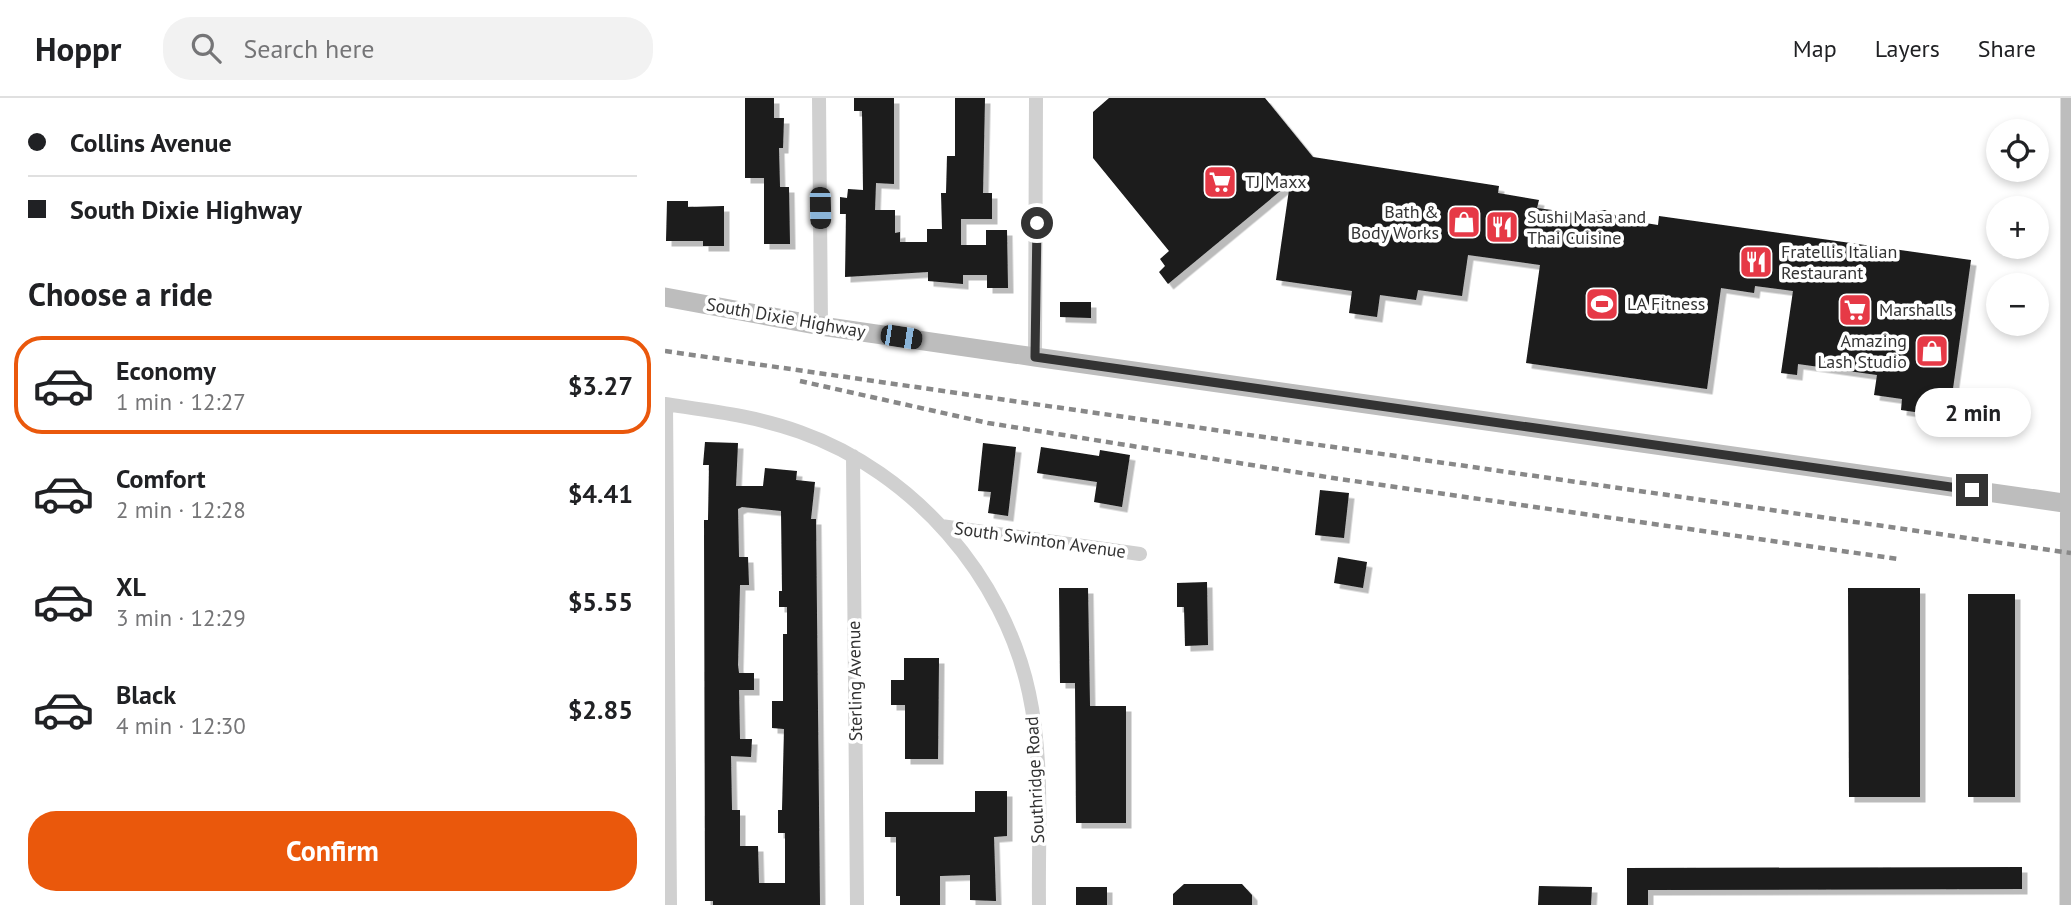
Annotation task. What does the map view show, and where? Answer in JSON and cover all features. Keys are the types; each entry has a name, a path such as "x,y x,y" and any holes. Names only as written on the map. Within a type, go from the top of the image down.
{"street":[{"path":"819,98 821,326"},
{"path":"1035,357 1036,98"},
{"path":"2070,98 2070,904"},
{"name":"South Dixie Highway","path":"665,297 821,326 2070,504"},
{"path":"666,404 670,905"},
{"name":"South Swinton Avenue","path":"666,404 777,424 853,457 909,496 940,526 974,568 1002,618"},
{"name":"Sterling Avenue","path":"853,457 857,905"},
{"name":"South Swinton Avenue","path":"940,526 1140,554"},
{"name":"Southridge Road","path":"1002,618 1022,666 1035,734 1039,905"}],"building":[{"path":"745,98 774,98 774,118 784,118 783,148 779,148 780,187 789,187 790,244 764,244 764,178 745,178"},
{"path":"854,98 894,98 894,184 876,183 875,210 895,210 895,233 900,232 900,242 927,242 927,229 942,229 941,193 946,193 947,156 955,156 955,98 985,98 983,193 992,193 992,219 961,219 961,245 986,245 986,230 1007,230 1008,288 987,288 987,275 963,275 963,284 928,281 928,272 845,277 846,214 840,214 840,197 847,198 848,189 863,190 862,111 854,111"},
{"path":"1109,98 1265,98 1313,157 1499,186 1498,193 1539,200 1537,208 1582,214 1605,210 1626,220 1658,225 1659,216 1971,260 1949,417 1901,410 1902,399 1874,395 1877,375 1798,364 1797,375 1781,373 1793,291 1755,286 1754,293 1721,288 1707,389 1526,363 1540,265 1468,255 1462,296 1418,290 1416,300 1380,295 1377,317 1349,313 1352,291 1276,280 1290,183 1168,284 1159,272 1165,266 1160,259 1169,251 1093,158 1093,112"},
{"path":"667,201 688,201 688,207 724,206 724,246 703,246 703,241 666,241"},
{"path":"1060,302 1091,302 1091,318 1060,317"},
{"path":"705,442 738,443 736,486 763,486 765,468 797,471 796,480 815,482 811,519 816,519 820,905 713,905 713,901 705,901 704,520 708,520 709,465 703,465","holes":["742,507 781,511 782,591 779,591 779,607 787,607 787,634 783,634 783,701 772,701 772,728 784,729 782,810 778,810 778,833 785,833 785,883 759,883 758,846 740,846 740,810 732,810 731,756 751,757 752,739 740,739 739,690 754,690 754,673 739,673 738,665 740,585 749,585 748,557 739,557 738,509"]},
{"path":"983,443 1016,447 1008,516 988,513 991,492 978,491"},
{"path":"1041,447 1099,456 1100,450 1130,455 1122,507 1094,502 1097,482 1037,473"},
{"path":"1320,490 1349,493 1344,538 1315,535"},
{"path":"1338,557 1367,562 1363,588 1334,583"},
{"path":"1207,582 1208,645 1185,646 1184,607 1177,607 1177,583"},
{"path":"1059,588 1088,588 1090,706 1126,706 1126,823 1076,823 1075,683 1060,683"},
{"path":"1848,588 1920,588 1920,797 1849,797"},
{"path":"1968,594 2015,594 2015,797 1968,797"},
{"path":"904,658 939,658 938,759 905,759 905,705 891,705 891,680 904,680"},
{"path":"975,791 1007,791 1007,836 994,837 996,901 970,900 970,875 940,876 940,905 900,905 900,896 896,896 896,837 885,837 885,812 975,812"},
{"path":"2022,867 2022,889 1648,890 1648,905 1627,905 1627,868"},
{"path":"1184,884 1242,884 1252,895 1252,905 1173,905 1173,894"},
{"path":"1539,886 1592,887 1591,905 1538,905"},
{"path":"1076,887 1107,887 1107,905 1076,905"}],"railway":[{"path":"665,351 2071,553"},
{"path":"800,381 988,423 1333,478 1898,559"}],"place":[{"name":"TJ Maxx","path":"1220,182"},
{"name":"Bath & Body Works","path":"1464,222"},
{"name":"Sushi Masa and Thai Cuisine","path":"1502,227"},
{"name":"Fratellis Italian Restaurant","path":"1756,262"},
{"name":"LA Fitness","path":"1602,304"},
{"name":"Marshalls","path":"1855,310"},
{"name":"Amazing Lash Studio","path":"1932,351"}],"route":[{"path":"1037,223 1035,357 1972,490"}]}
